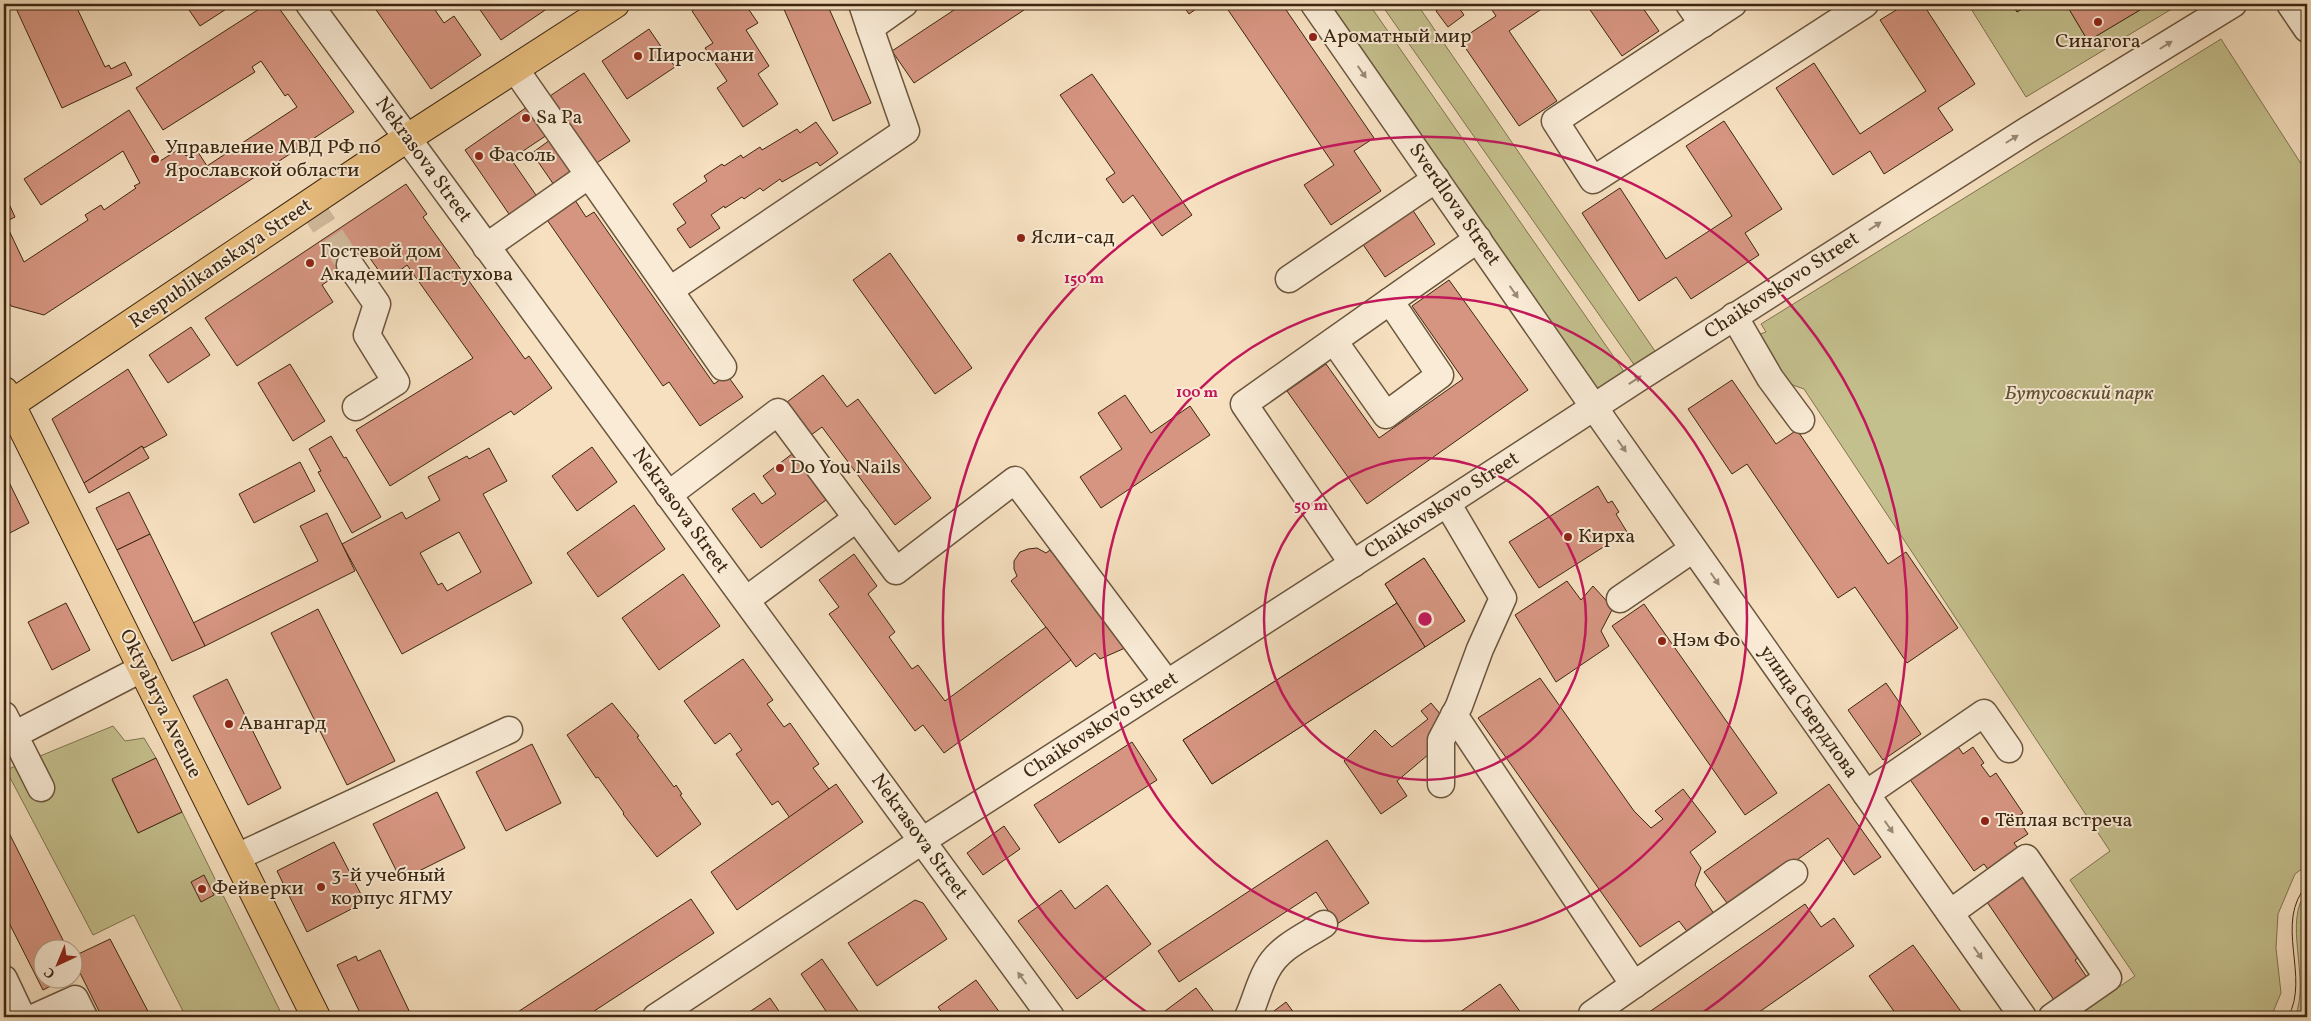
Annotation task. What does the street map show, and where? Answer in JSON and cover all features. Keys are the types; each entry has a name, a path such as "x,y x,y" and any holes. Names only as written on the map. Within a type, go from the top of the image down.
{"main road":[{"name":"Respublikanskaya Street","path":"6,402 615,4"},
{"name":"Oktyabrya Avenue","path":"6,402 143,668 316,1017"}],"street":[{"name":"Nekrasova Street","path":"310,4 1051,1017"},
{"path":"670,290 906,131 866,16 904,4"},
{"name":"Sverdlova Street","path":"1314,4 1594,406"},
{"path":"1733,4 1696,14 1555,121 1593,180 1865,4"},
{"name":"Chaikovskovo Street","path":"656,1017 922,841 1447,504 1734,316 2026,131 2233,4"},
{"path":"2290,4 2307,28"},
{"path":"515,69 723,367"},
{"path":"486,247 589,175"},
{"path":"1288,279 1436,179"},
{"path":"1353,564 1244,404 1478,239"},
{"path":"350,265 378,304 367,335 396,382 356,407"},
{"path":"1334,341 1386,415 1440,375 1390,301"},
{"path":"1734,316 1770,378 1801,420"},
{"name":"улица Свердлова","path":"1594,406 2023,1017"},
{"path":"668,495 778,412 896,571 1015,480 1167,683"},
{"path":"1441,784 1441,740 1454,715 1480,649 1503,598 1447,504"},
{"path":"746,600 857,518"},
{"path":"1620,599 1693,549"},
{"path":"41,788 7,730 143,668"},
{"path":"1866,794 1984,713 2009,750"},
{"path":"1454,715 1634,985"},
{"path":"237,857 509,730"},
{"path":"1950,913 2026,858 2108,978 2052,1017"},
{"path":"1594,1017 1592,1014 1794,873"},
{"path":"1248,1017 1266,970 1273,960 1282,950 1324,924"},
{"path":"4,979 22,1017"},
{"path":"35,1017 75,998 84,1017"}],"green space":[{"path":"1324,4 1369,4 1625,373 1595,392"},
{"path":"1381,4 1417,4 1657,354 1635,366"},
{"path":"1968,4 2012,4 2017,12 2030,4 2066,4 2088,41 2150,4 2180,4 2026,97"},
{"name":"Бутусовский парк","path":"2221,39 2307,173 2307,865 2295,874 2278,914 2276,948 2281,993 2271,1017 2075,1017 2135,976 2070,880 2110,851 1804,389 1787,383 1742,340 1766,332 1761,324"},
{"path":"113,726 125,741 144,738 156,758 112,780 138,833 182,812 283,1017 186,1017 134,915 93,935 6,770"},
{"path":"2307,892 2307,1010 2295,1017 2299,1002 2300,985 2296,934 2297,918 2300,904"}],"building":[{"path":"14,4 75,4 105,67 109,65 111,69 125,62 132,75 62,108"},
{"path":"185,4 234,4 200,26"},
{"path":"267,4 276,4 354,112 44,315 11,306 4,293 4,193 15,217 5,222 24,262 88,220 85,215 101,205 104,210 136,188 134,186 140,183 123,151 41,205 24,179 129,110 160,161 181,148 186,156 196,149 207,166 297,107 288,94 285,96 261,61 252,67 255,72 163,130 136,88"},
{"path":"372,4 431,4 444,23 454,16 481,55 431,89"},
{"path":"476,4 554,4 501,40"},
{"path":"703,4 745,4 758,23 746,30 769,66 758,74 778,104 743,127 717,88 727,81 705,48 713,43 692,11"},
{"path":"789,4 827,4 871,103 833,121 783,7"},
{"path":"963,4 1033,4 914,83 892,51"},
{"path":"1182,4 1203,4 1189,14"},
{"path":"1224,4 1282,4 1374,138 1354,151 1381,191 1331,225 1304,185 1334,165"},
{"path":"1445,4 1456,4 1464,15 1448,27 1436,11"},
{"path":"1488,4 1549,4 1509,31 1557,101 1519,126 1460,40 1496,16"},
{"path":"1586,4 1640,4 1659,31 1622,56"},
{"path":"1906,4 1923,4 1975,84 1938,108 1953,130 1884,174 1870,151 1833,175 1776,88 1814,63 1860,134 1926,91 1880,20"},
{"path":"2012,4 2030,4 2017,12"},
{"name":"Синагога","path":"2066,4 2150,4 2088,41"},
{"path":"649,29 675,67 627,99 602,61"},
{"path":"584,73 630,141 592,166 547,98"},
{"path":"1092,74 1192,215 1162,236 1133,195 1123,203 1106,179 1115,173 1060,95"},
{"path":"527,107 547,135 511,159 538,198 511,217 465,150"},
{"path":"1724,121 1782,209 1745,233 1759,255 1691,299 1676,277 1639,301 1582,213 1620,188 1666,259 1732,216 1686,146"},
{"path":"816,122 838,153 820,166 817,162 782,182 780,179 763,191 760,188 744,199 742,197 725,208 724,206 711,215 720,228 690,248 677,229 686,223 673,204 707,181 704,176 722,164 724,166 741,155 743,158 760,147 762,150 797,129 800,133"},
{"path":"550,140 572,173 554,185 532,153"},
{"path":"406,184 427,214 423,217 525,359 529,356 552,388 514,415 511,411 390,486 356,430 473,358 407,265 386,281 367,254 322,285 333,302 237,366 205,318"},
{"path":"573,197 586,217 594,212 714,384 727,375 743,397 700,426 669,382 663,386 545,217"},
{"path":"1410,206 1435,244 1385,277 1360,240"},
{"path":"890,253 972,368 935,394 853,280"},
{"path":"1449,280 1528,390 1367,504 1287,391 1326,364 1379,438 1463,379 1412,306"},
{"path":"191,327 210,355 168,383 149,355"},
{"path":"290,364 325,421 293,441 258,383"},
{"path":"128,369 167,435 144,448 142,446 84,483 52,419"},
{"path":"823,375 847,407 858,399 931,498 895,525 822,427 811,435 787,402"},
{"path":"1732,380 1776,444 1797,430 1888,564 1906,552 1958,628 1907,663 1855,587 1838,598 1747,464 1732,474 1688,409"},
{"path":"1125,395 1151,433 1190,406 1210,435 1101,508 1080,477 1122,449 1098,413"},
{"path":"331,436 344,458 346,457 381,517 352,533 318,472 321,471 309,449"},
{"path":"142,446 149,458 89,493 84,483"},
{"path":"592,447 617,482 577,511 552,476"},
{"path":"489,448 507,481 483,494 532,583 402,654 342,544 402,512 406,519 440,500 428,477 467,456 469,459","holes":["459,532 481,572 447,591 442,583 438,585 420,553"]},
{"path":"792,454 826,500 761,548 732,509 754,493 762,504 776,494 763,476"},
{"path":"300,462 315,491 254,523 239,494"},
{"path":"4,472 29,523 4,536"},
{"name":"Кирха","path":"1598,486 1608,503 1612,501 1619,512 1616,514 1627,532 1539,588 1509,542"},
{"path":"129,492 150,534 117,550 96,508"},
{"path":"634,505 665,549 598,597 567,553"},
{"path":"327,513 355,571 205,646 193,623 318,561 300,526"},
{"path":"150,534 205,646 172,661 117,550"},
{"path":"1037,548 1046,553 1050,550 1125,648 1100,659 1095,653 1076,667 1011,581 1017,576 1014,569 1014,561 1020,552"},
{"path":"854,554 877,586 868,594 895,632 889,637 912,669 918,665 945,701 1046,627 1071,660 944,753 923,725 915,731 829,614 839,607 819,580"},
{"path":"1424,558 1465,621 1212,784 1183,740 1397,603 1385,584"},
{"path":"1424,558 1465,621 1425,647 1385,584"},
{"path":"683,574 720,626 659,670 622,618"},
{"path":"1567,581 1581,600 1593,586 1613,608 1601,631 1609,646 1556,682 1515,615"},
{"path":"66,603 90,650 52,670 28,622"},
{"path":"1397,603 1425,647 1212,784 1183,740"},
{"path":"1644,604 1777,793 1745,815 1612,626"},
{"path":"318,609 395,761 347,785 271,633"},
{"path":"743,659 773,700 767,704 784,727 790,723 819,764 813,768 829,789 790,818 778,801 772,805 736,754 742,750 730,733 715,744 684,701"},
{"path":"1540,678 1634,811 1651,828 1663,819 1655,811 1683,789 1716,832 1690,852 1701,868 1695,885 1716,917 1689,934 1679,921 1640,947 1478,718"},
{"name":"Авангард","path":"227,679 281,788 248,805 193,696"},
{"path":"1886,683 1921,734 1883,760 1848,710"},
{"path":"612,703 639,736 637,737 674,787 676,785 682,794 680,795 701,824 657,857 623,814 598,777 596,778 567,735"},
{"path":"1431,703 1446,721 1427,739 1435,749 1397,781 1407,796 1381,814 1344,761 1375,730 1392,747 1428,719 1421,711"},
{"path":"1132,742 1157,780 1059,843 1034,805"},
{"path":"532,744 561,803 506,831 476,772"},
{"path":"1957,745 1963,754 1973,747 1984,763 1981,765 1990,777 1996,773 2023,813 2017,818 2028,834 2014,843 2020,851 1990,872 1984,864 1974,871 1909,778"},
{"path":"156,758 182,812 138,833 112,779"},
{"path":"836,784 863,822 737,910 711,872"},
{"path":"1829,784 1881,857 1854,875 1828,838 1730,907 1704,872"},
{"path":"437,792 465,848 401,880 373,824"},
{"path":"4,823 62,938 32,938 32,968 4,913"},
{"path":"1004,826 1020,849 983,875 967,853"},
{"path":"1327,840 1369,903 1337,924 1316,892 1179,982 1158,951"},
{"name":"3-й учебный корпус ЯГМУ","path":"334,842 365,902 307,932 277,871"},
{"path":"2030,871 2085,953 2075,960 2089,980 2056,1003 1987,902"},
{"name":"Фейверки","path":"204,875 214,895 201,902 191,882"},
{"path":"1107,885 1151,944 1077,999 1018,921 1061,890 1075,909"},
{"path":"691,899 714,933 585,1017 510,1017"},
{"path":"915,900 923,903 947,939 877,986 848,943"},
{"path":"1805,904 1821,927 1834,918 1854,946 1752,1017 1642,1017"},
{"path":"110,939 151,1017 102,1017 82,977 82,952"},
{"path":"1913,945 1965,1017 1898,1017 1869,976"},
{"path":"380,950 412,1017 362,1017 337,965 356,956 358,961"},
{"path":"822,959 862,1017 830,1017 801,974"},
{"path":"976,980 1003,1017 945,1017 938,1007"},
{"path":"1500,984 1524,1017 1453,1017"},
{"path":"1196,988 1218,1017 1157,1017"},
{"path":"770,998 783,1017 742,1017"},
{"path":"1286,1002 1297,1017 1266,1017"}],"tunnel":[{"path":"310,204 350,265"}],"tram line":[{"path":"2288,1017 2294,1001 2296,985 2292,933 2293,916 2297,900 2307,885"}],"place":[{"name":"Синагога","path":"2098,22"},
{"name":"Ароматный мир","path":"1313,37"},
{"name":"Пиросмани","path":"638,56"},
{"name":"Sa Pa","path":"526,118"},
{"name":"Фасоль","path":"479,156"},
{"name":"Управление МВД РФ по Ярославской области","path":"155,159"},
{"name":"Ясли-сад","path":"1021,238"},
{"name":"Гостевой дом Академии Пастухова","path":"310,263"},
{"name":"Do You Nails","path":"780,468"},
{"name":"Кирха","path":"1568,537"},
{"name":"Нэм Фо","path":"1662,641"},
{"name":"Авангард","path":"229,724"},
{"name":"Тёплая встреча","path":"1985,821"},
{"name":"3-й учебный корпус ЯГМУ","path":"321,887"},
{"name":"Фейверки","path":"202,889"}]}
